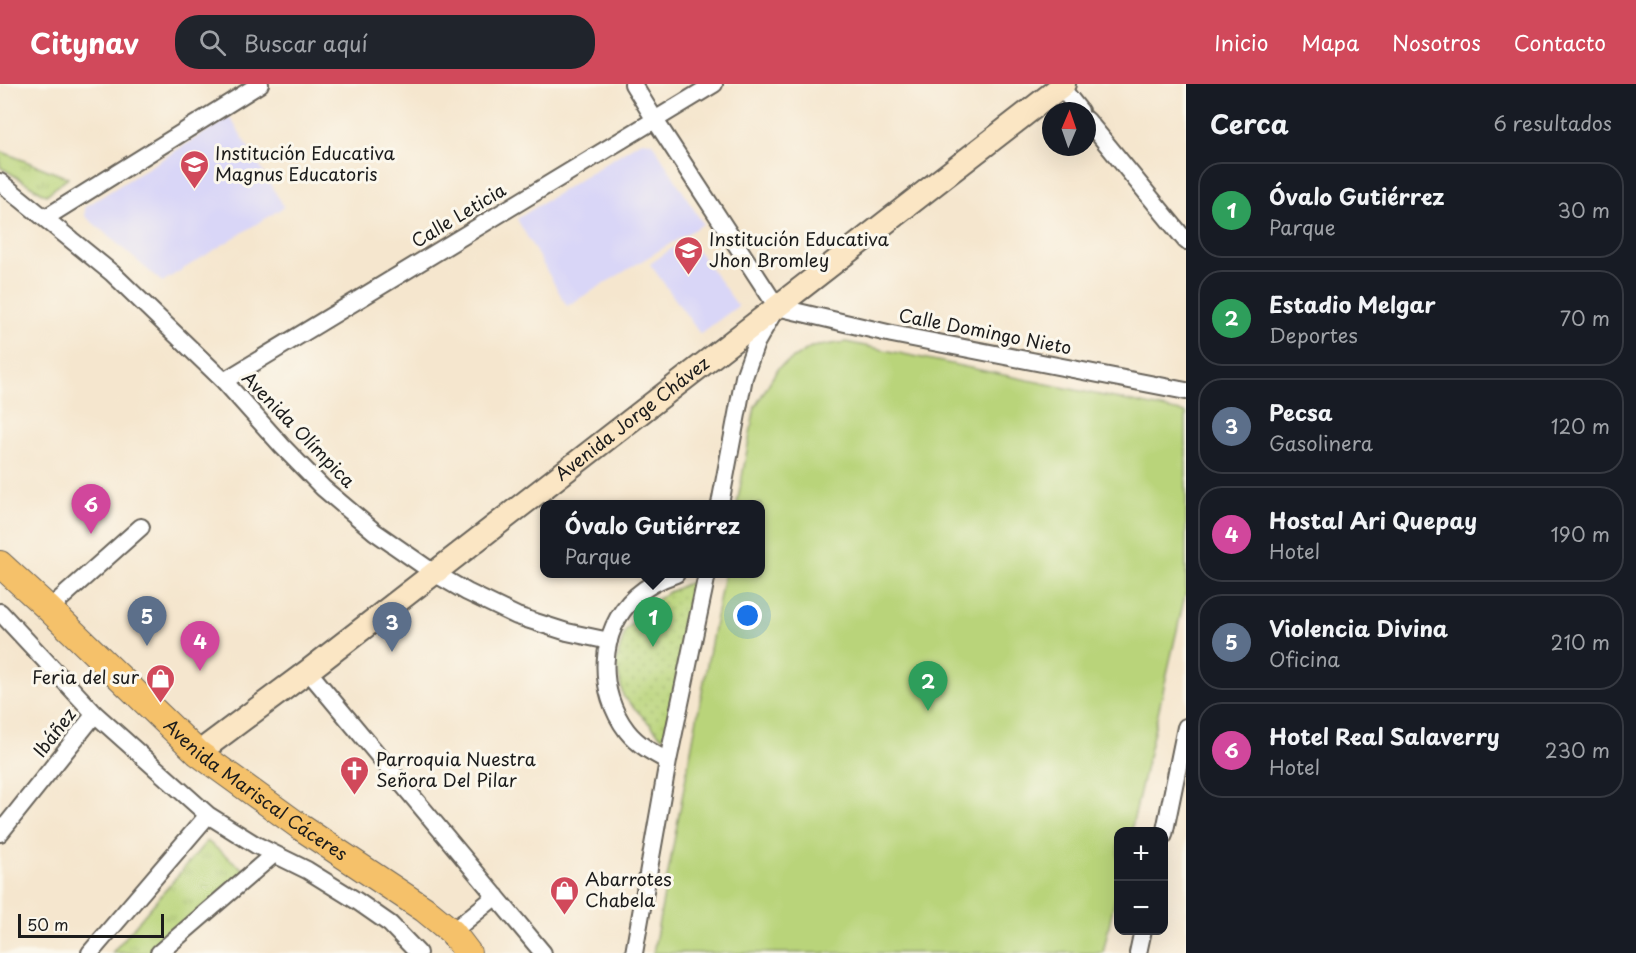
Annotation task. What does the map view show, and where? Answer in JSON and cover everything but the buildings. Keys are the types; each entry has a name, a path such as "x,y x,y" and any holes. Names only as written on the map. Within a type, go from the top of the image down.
{"main road":[{"name":"Avenida Jorge Chávez","path":"198,753 309,671 1061,85"},
{"name":"Avenida Mariscal Cáceres","path":"0,564 198,753 302,828 424,909 452,932 468,953"}],"street":[{"path":"45,218 260,84"},
{"path":"633,84 777,307 756,343 744,377 721,500"},
{"name":"Calle Leticia","path":"224,381 714,84"},
{"path":"1061,85 1073,102"},
{"path":"1096,131 1186,241"},
{"name":"Avenida Olímpica","path":"0,182 112,273 224,381 323,488 375,532 466,592 518,616 567,632 609,641"},
{"name":"Calle Domingo Nieto","path":"777,307 892,334 1186,391"},
{"path":"49,609 141,527"},
{"path":"664,578 635,597 619,618 609,641 605,666 607,690 615,713 629,733 647,750 668,761"},
{"path":"634,953 668,761 706,578"},
{"path":"0,612 95,714 208,815 256,845 307,870 357,901 390,924 413,951"},
{"path":"309,671 543,953"},
{"name":"Ibáñez","path":"0,833 95,714"},
{"path":"1166,827 1184,748 1186,728"},
{"path":"90,953 208,815"},
{"path":"159,953 274,854"},
{"path":"452,932 495,896"},
{"path":"1138,953 1142,935"}],"shaded area":[{"name":"Institución Educativa Magnus Educatoris","path":"230,117 284,207 162,282 85,216 85,207"},
{"path":"641,141 652,142 703,224 567,306 517,219"},
{"name":"Institución Educativa Jhon Bromley","path":"688,237 738,306 700,334 650,264"}],"green space":[{"path":"0,151 68,178 46,195 0,167"},
{"path":"846,342 1186,413 1186,591 1132,827 1114,827 1114,903 1103,953 653,953 723,578 765,578 765,500 738,500 755,407 778,368 811,347"},
{"path":"695,580 698,586 668,734 662,737 623,696 616,662 625,631 646,607 667,593"},
{"path":"207,841 247,872 153,953 112,953"}],"place":[{"name":"Institución Educativa Magnus Educatoris","path":"194,190"},
{"name":"Institución Educativa Jhon Bromley","path":"688,276"},
{"name":"Hotel Real Salaverry","path":"91,534"},
{"name":"Violencia Divina","path":"147,646"},
{"name":"Óvalo Gutiérrez","path":"653,647"},
{"name":"Pecsa","path":"392,652"},
{"name":"Hostal Ari Quepay","path":"200,671"},
{"name":"Feria del sur","path":"160,704"},
{"name":"Estadio Melgar","path":"928,711"},
{"name":"Parroquia Nuestra Señora Del Pilar","path":"355,796"},
{"name":"Abarrotes Chabela","path":"564,916"}]}
